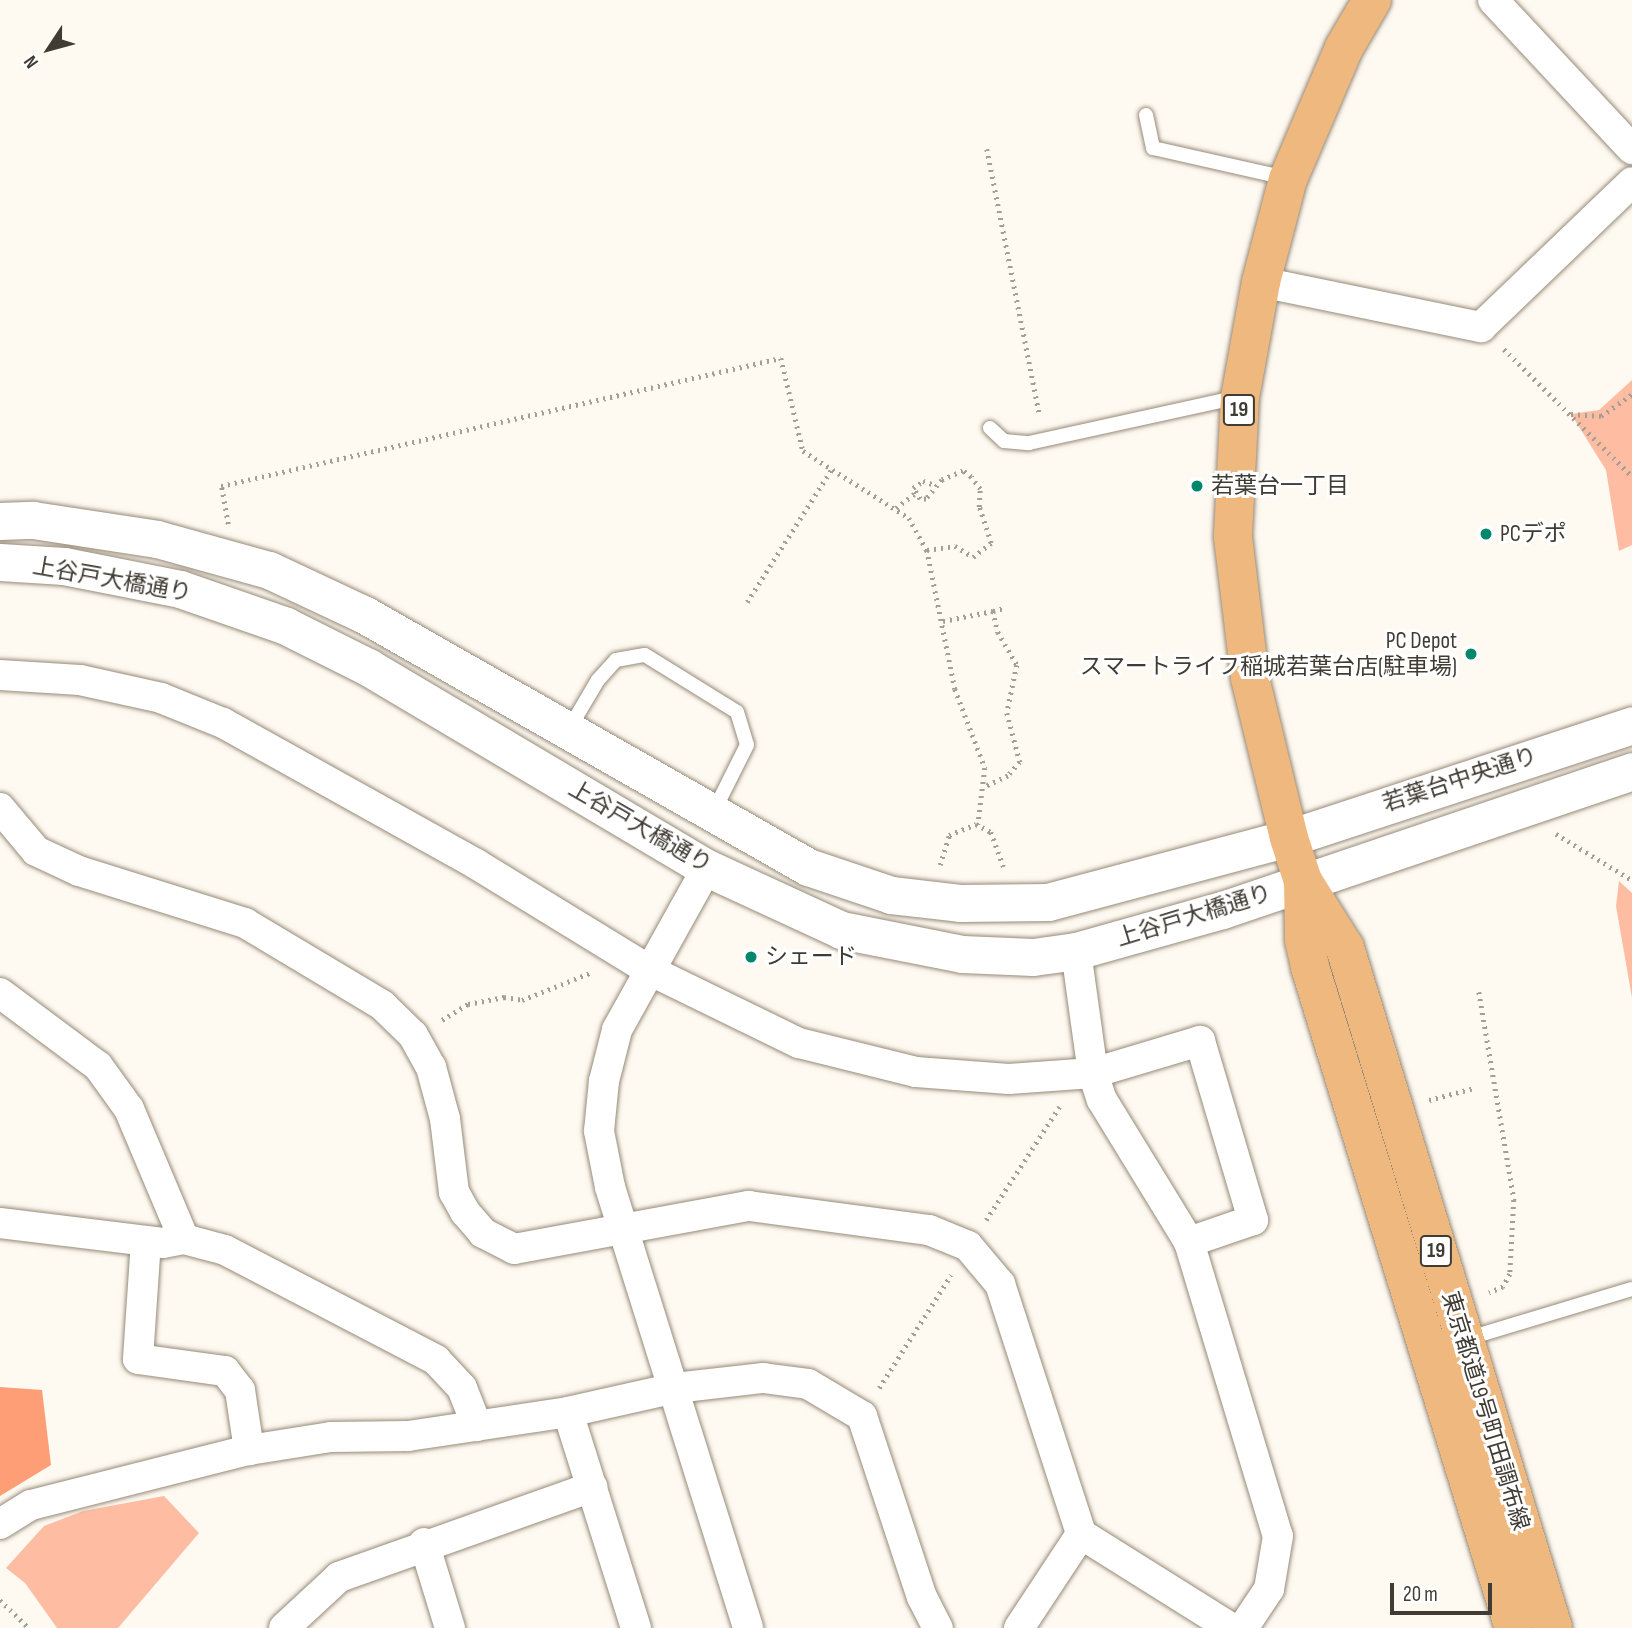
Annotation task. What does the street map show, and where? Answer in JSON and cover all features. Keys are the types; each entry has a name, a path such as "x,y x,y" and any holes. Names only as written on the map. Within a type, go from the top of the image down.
{"main road":[{"name":"東京都道19号町田調布線","path":"1372,0 1344,48 1288,178 1261,282 1240,397 1233,537 1250,678 1289,838 1303,881 1345,948 1553,1628"},
{"name":"東京都道19号町田調布線","path":"1303,881 1304,940 1310,967 1514,1628"}],"street":[{"path":"1493,0 1632,149"},
{"path":"1261,282 1481,327 1632,182"},
{"name":"上谷戸大橋通り","path":"0,521 33,520 157,539 269,570 365,615 712,816 808,867 891,895 960,903 1048,902 1289,838"},
{"name":"上谷戸大橋通り","path":"0,562 64,566 180,589 286,626 368,667 707,868 841,930 887,942 962,954 1033,957 1076,951 1303,881"},
{"path":"0,675 80,680 161,698 223,723 476,864 642,982 799,1043 916,1072 1009,1079 1093,1073 1200,1041 1253,1220 1188,1242"},
{"name":"若葉台中央通り","path":"1289,838 1632,725"},
{"name":"若葉台中央通り","path":"1303,881 1632,771"},
{"path":"0,808 36,851 79,871 244,923 382,1005 413,1035 431,1067 445,1119 454,1192 483,1233 514,1249 623,1226 750,1206 976,1235 1000,1284 1081,1534 1231,1628"},
{"path":"707,868 617,1030 604,1081 599,1131 623,1226 748,1628"},
{"path":"1076,951 1093,1073 1102,1100 1188,1242 1278,1536 1269,1590 1243,1628"},
{"path":"0,993 106,1077 129,1109 184,1239"},
{"path":"0,1223 146,1241 184,1239 225,1250 436,1360 462,1388 477,1426"},
{"path":"146,1241 138,1359 225,1371 240,1390 249,1450"},
{"path":"0,1524 32,1505 249,1450 331,1437 408,1436 568,1412 675,1388 763,1378 808,1384 862,1416 922,1597 938,1628"},
{"path":"568,1412 636,1628"},
{"path":"285,1628 339,1577 424,1543 592,1487"},
{"path":"1019,1628 1081,1534"},
{"path":"424,1543 450,1628"}],"lane":[{"path":"1146,115 1153,148 1288,178"},
{"path":"990,428 1004,440 1029,443 1240,397"},
{"path":"567,733 598,680 616,660 645,655 737,712 747,746 712,816"},
{"path":"1463,1339 1632,1289"}],"path":[{"path":"987,149 1039,412"},
{"path":"1481,327 1630,474"},
{"path":"230,534 221,486 782,358 803,451 909,518 927,550 955,689 979,745 984,787 978,825"},
{"path":"1571,414 1601,416 1632,394"},
{"path":"747,602 831,470"},
{"path":"895,508 915,493 919,482 935,485 960,472 971,477 980,489 979,507 991,543 973,557 955,546 927,550"},
{"path":"915,493 926,499 935,492 935,485"},
{"path":"943,621 1004,608"},
{"path":"984,787 1008,776 1020,762 1007,713 1018,674 993,611"},
{"path":"940,870 941,848 949,835 978,825 992,832 998,842 1005,875"},
{"path":"1553,832 1573,849 1595,856 1632,880"},
{"path":"413,1035 468,1004 504,997 522,1000 587,972 642,982"},
{"path":"1479,992 1514,1214 1510,1274 1503,1287 1479,1298"},
{"path":"1418,1104 1474,1088"},
{"path":"862,1416 1054,1113"},
{"path":"0,1600 29,1628"}],"shaded area":[{"path":"1632,380 1632,545 1619,551 1606,470 1571,414 1599,410"},
{"path":"1619,881 1632,893 1632,998 1616,906"},
{"path":"0,1387 42,1390 51,1465 0,1496"},
{"path":"164,1496 199,1533 118,1628 57,1628 25,1583 6,1568 44,1526 83,1511"}],"place":[{"name":"若葉台一丁目","path":"1197,486"},
{"name":"PCデポ","path":"1486,534"},
{"name":"PC Depot スマートライフ稲城若葉台店(駐車場)","path":"1471,654"},
{"name":"シェード","path":"751,957"}]}
